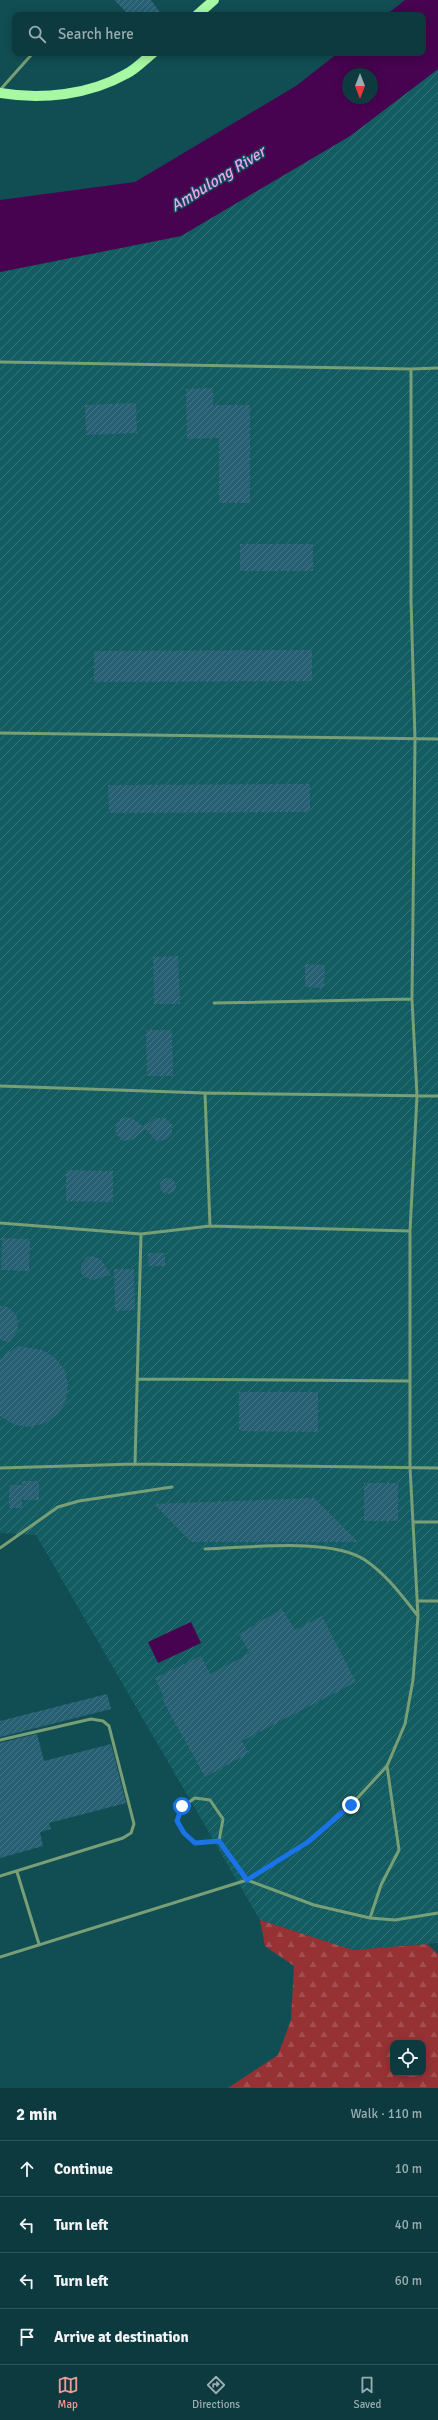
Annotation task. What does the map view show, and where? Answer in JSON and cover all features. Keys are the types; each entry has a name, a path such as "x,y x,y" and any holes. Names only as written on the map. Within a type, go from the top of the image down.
{"main road":[{"path":"200,12 214,0"},
{"path":"0,93 28,96 58,95 93,89 127,74 149,56"}],"lane":[{"path":"0,90 30,56"},
{"path":"0,362 411,369 438,368"},
{"path":"0,1957 247,1880 308,1842 351,1805 387,1766 405,1724 413,1680 418,1616 410,1467 410,1231 417,1096 412,999 415,740 411,600 411,369"},
{"path":"0,733 415,740 438,739"},
{"path":"214,1003 412,999"},
{"path":"0,1086 205,1093 438,1096"},
{"path":"205,1093 210,1226"},
{"path":"0,1223 141,1234 210,1226 410,1231"},
{"path":"135,1464 141,1234"},
{"path":"137,1379 410,1381"},
{"path":"0,1468 135,1464 438,1468"},
{"path":"0,1548 58,1507 79,1501 172,1487"},
{"path":"413,1522 438,1522"},
{"path":"205,1549 313,1546 346,1551 365,1560 389,1579 418,1616"},
{"path":"417,1601 438,1601"},
{"path":"0,1740 91,1719 103,1721 109,1726 134,1824 131,1833 123,1838 0,1876"},
{"path":"370,1918 381,1885 399,1850 387,1766"},
{"path":"219,1841 195,1843 184,1833 177,1821 182,1806 195,1798 210,1800 223,1819 219,1841 247,1880 314,1905 370,1918 395,1920 438,1913"},
{"path":"17,1872 39,1944"}],"shaded area":[{"path":"438,69 438,1943 353,1950 260,1920 36,1535 0,1533 0,272 181,236 350,136"}],"green space":[{"path":"260,1920 353,1950 427,1944 438,1954 438,2088 228,2088 278,2055 291,2020 294,1966 265,1946"}],"water":[{"name":"Ambulong River","path":"405,0 438,0 438,69 350,136 181,236 0,272 0,200 135,182 296,86 334,56 426,56 426,12 390,12"},
{"path":"191,1622 201,1643 158,1663 148,1642"}],"building":[{"path":"114,0 151,0 160,12 126,12"},
{"path":"213,388 213,405 250,405 250,503 219,503 219,438 187,439 186,389"},
{"path":"136,403 137,433 86,435 85,405"},
{"path":"240,544 313,544 313,571 240,571"},
{"path":"312,650 312,681 94,682 94,651"},
{"path":"310,784 310,812 109,813 108,785"},
{"path":"178,956 180,1004 154,1004 153,957"},
{"path":"305,964 325,965 324,988 305,987"},
{"path":"146,1030 172,1030 173,1076 147,1076"},
{"path":"126,1117 132,1118 144,1127 155,1118 165,1118 172,1124 172,1134 166,1140 156,1141 146,1129 132,1140 123,1141 116,1134 115,1129 118,1121"},
{"path":"66,1170 113,1171 113,1202 66,1201"},
{"path":"168,1178 174,1180 176,1186 174,1192 168,1194 162,1192 160,1186 162,1180"},
{"path":"2,1238 30,1239 29,1271 1,1270"},
{"path":"148,1253 165,1253 165,1266 148,1266"},
{"path":"92,1256 101,1259 111,1275 93,1280 84,1277 81,1273 81,1264 87,1257"},
{"path":"114,1269 134,1269 135,1310 115,1311"},
{"path":"0,1306 8,1307 17,1316 18,1329 10,1342 0,1340"},
{"path":"18,1346 42,1350 55,1358 65,1370 68,1385 66,1401 58,1414 45,1423 30,1427 15,1425 0,1416 0,1359"},
{"path":"239,1392 318,1392 318,1432 239,1431"},
{"path":"22,1481 39,1481 39,1500 22,1500 22,1508 9,1508 9,1485 22,1485"},
{"path":"364,1483 398,1483 398,1521 364,1521"},
{"path":"314,1498 358,1542 191,1542 154,1504"},
{"path":"282,1609 295,1630 322,1616 356,1682 242,1741 249,1753 205,1777 162,1699 164,1698 155,1678 201,1656 210,1674 250,1653 239,1634"},
{"path":"107,1694 111,1709 0,1737 0,1721"},
{"path":"37,1734 44,1761 111,1744 126,1803 49,1823 51,1829 40,1832 43,1846 0,1858 0,1743"}],"route":[{"path":"182,1806 177,1821 184,1833 195,1843 219,1841 247,1880 308,1842 351,1805"}]}
